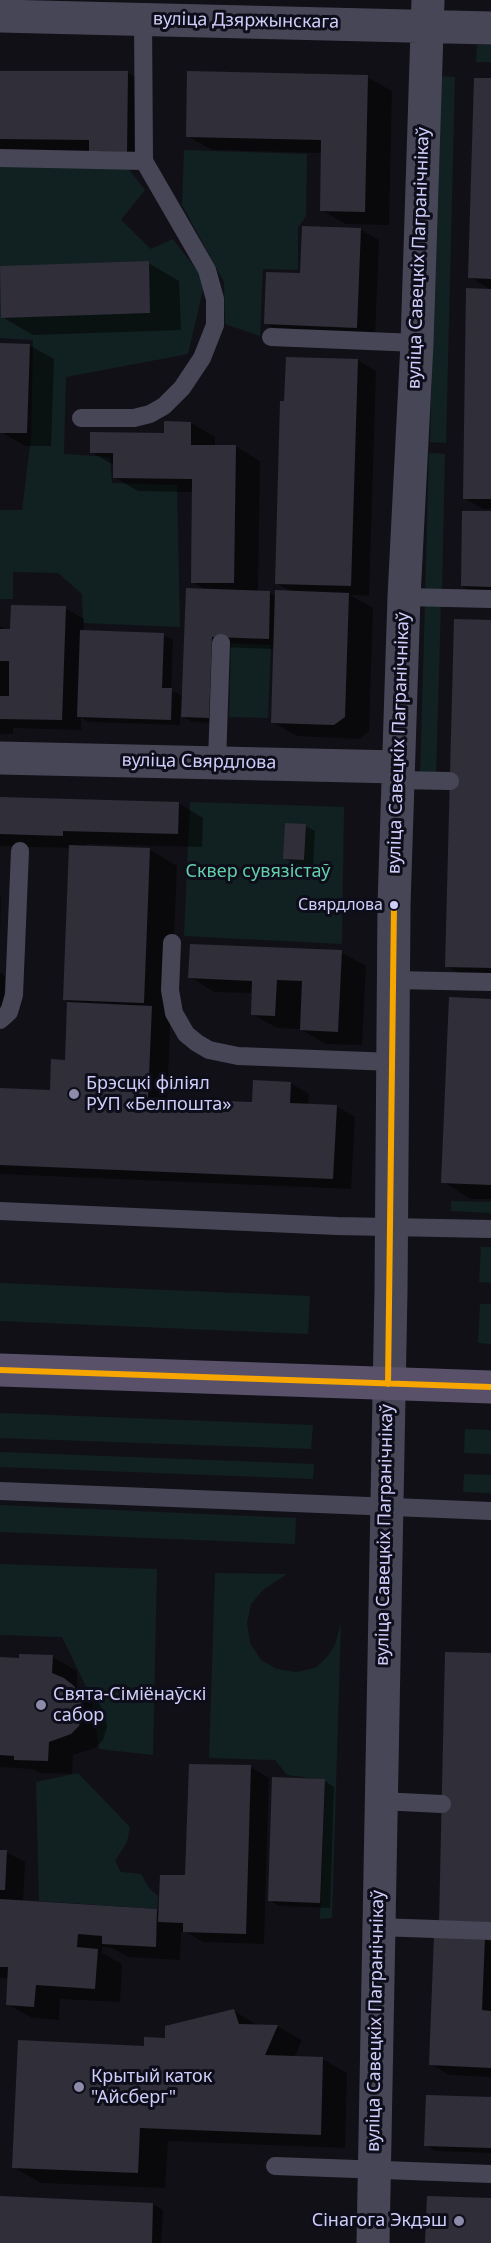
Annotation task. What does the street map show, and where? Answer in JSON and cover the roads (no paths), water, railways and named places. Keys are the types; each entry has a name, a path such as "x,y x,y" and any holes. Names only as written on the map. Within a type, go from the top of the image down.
{"main road":[{"path":"0,1370 491,1386"}],"street":[{"name":"вуліца Дзяржынскага","path":"0,16 62,9 143,19 427,13 491,28"},
{"name":"вуліца Савецкіх Пагранічнікаў","path":"373,2243 398,773 417,343 427,13"},
{"name":"вуліца Свярдлова","path":"0,758 217,762 398,773"}],"lane":[{"path":"81,418 134,418 150,414 164,406 182,387 202,358 215,325 214,299 207,270 144,161 143,19"},
{"path":"0,158 144,161"},
{"path":"272,337 417,343"},
{"path":"404,597 491,599"},
{"path":"217,762 221,644"},
{"path":"398,773 450,781"},
{"path":"0,1020 9,1012 14,994 20,851"},
{"path":"172,943 170,990 174,1013 186,1034 209,1050 238,1056 393,1062"},
{"path":"394,980 491,982"},
{"path":"0,1211 491,1229"},
{"path":"0,1491 491,1511"},
{"path":"380,1801 442,1804"},
{"path":"378,1927 491,1931"},
{"path":"275,2166 491,2174"}],"place":[{"name":"Свярдлова","path":"394,905"},
{"name":"Брэсцкі філіял РУП «Белпошта»","path":"74,1094"},
{"name":"Свята-Сіміёнаўскі сабор","path":"41,1705"},
{"name":"Крытый каток \"Айсберг\"","path":"79,2087"},
{"name":"Сінагога Экдэш","path":"459,2221"}],"park label":[{"name":"Сквер сувязістаў","path":"258,872"}]}
